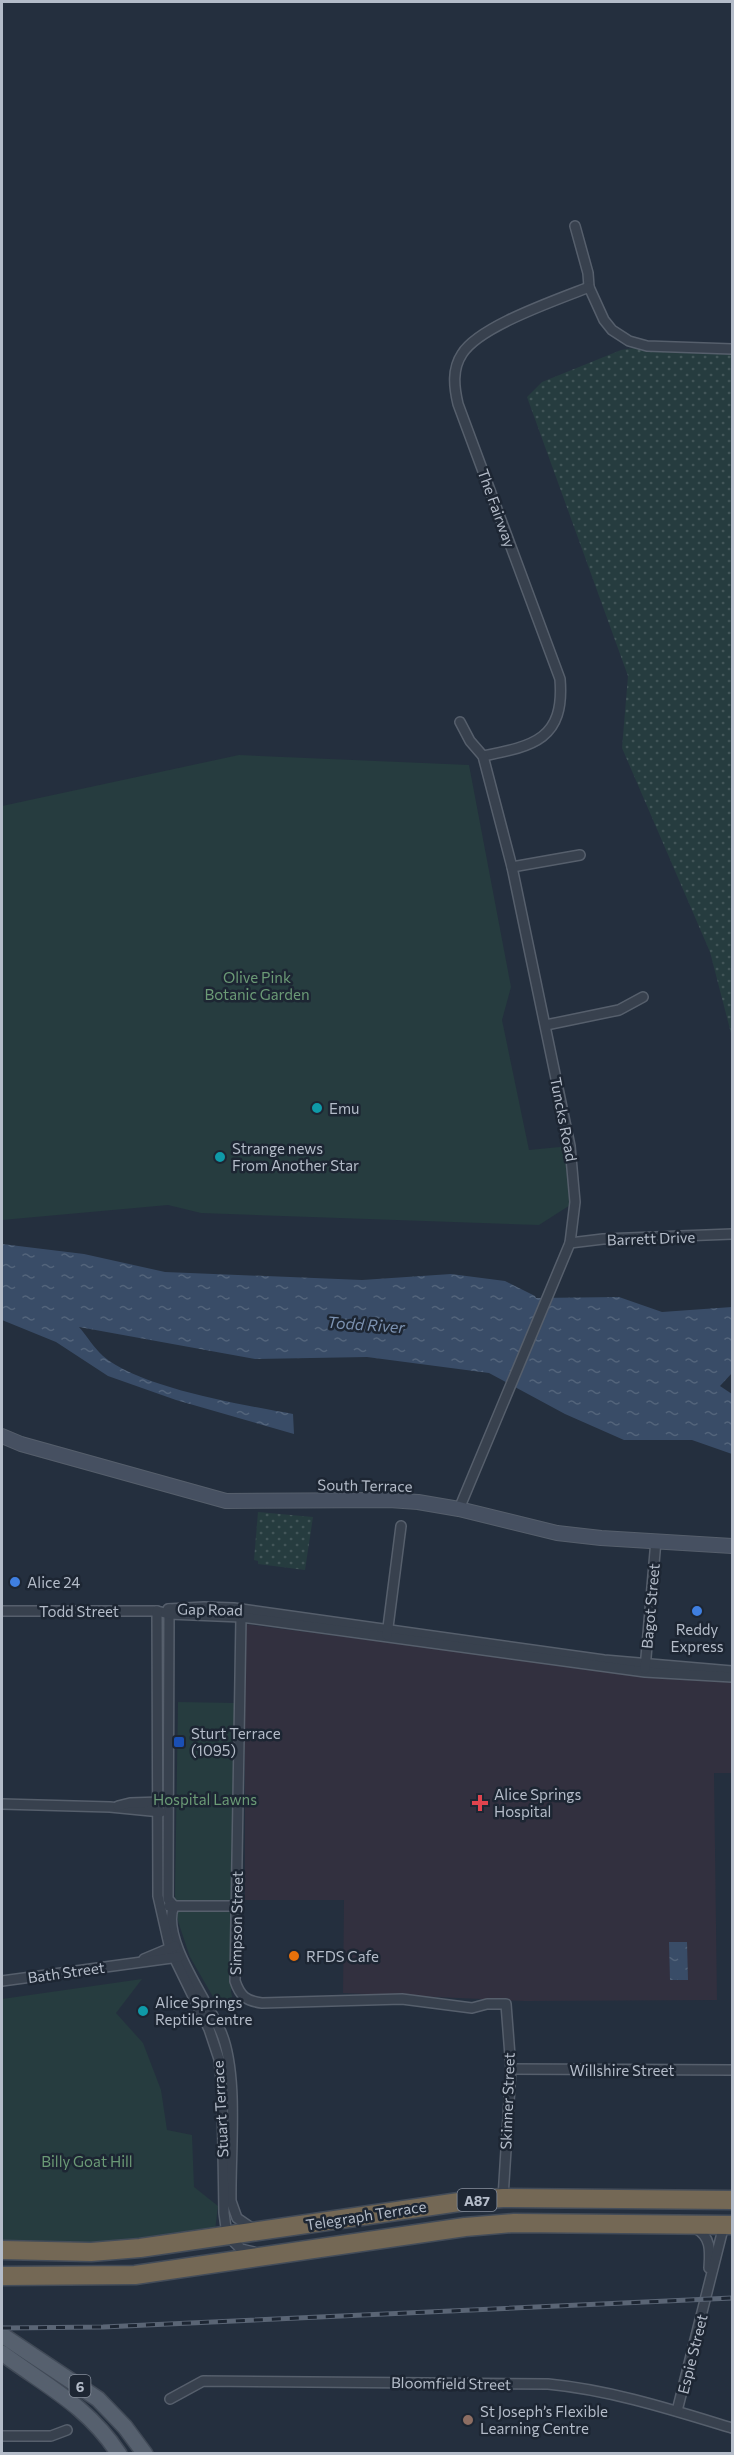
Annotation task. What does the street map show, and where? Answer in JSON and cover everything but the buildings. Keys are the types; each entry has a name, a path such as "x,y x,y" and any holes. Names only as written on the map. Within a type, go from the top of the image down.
{"highway":[{"name":"Telegraph Terrace","path":"2,2250 113,2250 259,2231 447,2202 503,2198 731,2200"},
{"path":"728,2225 731,2200"},
{"name":"Telegraph Terrace","path":"2,2276 105,2277 168,2271 465,2227 514,2223 728,2225"}],"main road":[{"path":"2,2286 13,2283 105,2277"},
{"name":"6","path":"3,2340 92,2420 119,2454"},
{"name":"6","path":"3,2340 98,2399 125,2427 145,2454"}],"street":[{"path":"575,226 588,273 589,286 604,320 612,330 629,341 647,346 732,349"},
{"name":"The Fairway","path":"483,756 524,747 534,742 555,722 560,710 560,679 458,404 454,386 456,368 461,354 471,342 490,330 589,286"},
{"name":"Tuncks Road","path":"459,1509 570,1243 575,1202 572,1162 546,1025 512,867 483,756 470,741 460,722"},
{"path":"512,867 580,855"},
{"path":"546,1025 619,1010 643,997"},
{"name":"Barrett Drive","path":"570,1243 603,1239 732,1234"},
{"name":"South Terrace","path":"2,1436 21,1444 226,1501 389,1500 418,1502 459,1509 557,1533 732,1546"},
{"path":"387,1633 401,1526"},
{"name":"Bagot Street","path":"645,1667 656,1540"},
{"name":"Gap Road","path":"169,1612 204,1607 234,1608 387,1633 604,1663 732,1677"},
{"name":"Todd Street","path":"2,1611 157,1611"},
{"name":"Gap Road","path":"157,1611 241,1617 387,1633"},
{"name":"Stuart Terrace","path":"157,1611 162,1807 167,1890 168,1899 174,1906 170,1914 176,1952 221,2031 231,2076 232,2208 241,2222 259,2231"},
{"name":"Stuart Terrace","path":"169,1612 157,1886 160,1905 176,1952 219,2059 222,2089 224,2213 227,2235"},
{"name":"Simpson Street","path":"241,1617 235,1981 239,1993 249,2002 402,1999 472,2007 506,2004"},
{"name":"Gap Road","path":"645,1667 732,1671"},
{"path":"2,1804 162,1807"},
{"path":"160,1905 236,1906"},
{"name":"Bath Street","path":"2,1981 130,1963 176,1952"},
{"name":"Skinner Street","path":"503,2198 511,2069 506,2004"},
{"name":"Willshire Street","path":"511,2069 732,2070"},
{"name":"Espie Street","path":"685,2224 701,2231 709,2243 706,2298"},
{"name":"Espie Street","path":"677,2411 706,2298 728,2225"},
{"path":"227,2235 235,2245 252,2252 387,2238"},
{"name":"Bloomfield Street","path":"170,2399 203,2380 548,2384 572,2386 677,2411 732,2428"},
{"path":"2,2436 51,2436 67,2430"}],"shaded area":[{"name":"Alice Springs Hospital","path":"245,1624 634,1674 732,1681 732,1773 714,1773 717,2000 525,2001 343,1993 344,1900 245,1900"}],"green space":[{"path":"647,346 732,349 732,1037 710,952 622,748 628,676 527,397 542,382 621,350"},
{"name":"Olive Pink Botanic Garden","path":"239,755 469,765 511,987 502,1020 529,1150 570,1146 575,1202 539,1225 201,1213 168,1205 2,1220 2,806"},
{"path":"258,1512 313,1517 305,1570 258,1564 258,1561 254,1560"},
{"name":"Hospital Lawns","path":"178,1702 236,1703 231,1991 235,2012 222,2008 216,2002 190,1957 178,1921 175,1895"},
{"name":"Billy Goat Hill","path":"142,1979 116,2013 143,2043 161,2090 167,2130 192,2135 194,2187 218,2206 215,2231 159,2244 2,2244 2,1999"}],"water":[{"name":"Todd River","path":"2,1244 84,1254 165,1272 362,1280 451,1274 505,1281 536,1298 619,1297 662,1312 732,1307 732,1373 720,1386 732,1394 732,1454 692,1440 624,1440 565,1414 489,1373 367,1357 255,1359 79,1327 103,1356 120,1367 141,1377 194,1394 293,1414 294,1434 176,1400 108,1376 56,1342 2,1320"},
{"path":"669,1942 687,1942 688,1980 670,1980"}],"railway":[{"path":"2,2328 103,2327 732,2298"}],"place":[{"name":"Emu","path":"317,1108"},
{"name":"Strange news From Another Star","path":"220,1157"},
{"name":"Alice 24","path":"15,1582"},
{"name":"Reddy Express","path":"697,1611"},
{"name":"Sturt Terrace (1095)","path":"179,1742"},
{"name":"Alice Springs Hospital","path":"480,1803"},
{"name":"RFDS Cafe","path":"294,1956"},
{"name":"Alice Springs Reptile Centre","path":"143,2011"},
{"name":"St Joseph’s Flexible Learning Centre","path":"468,2420"}]}
